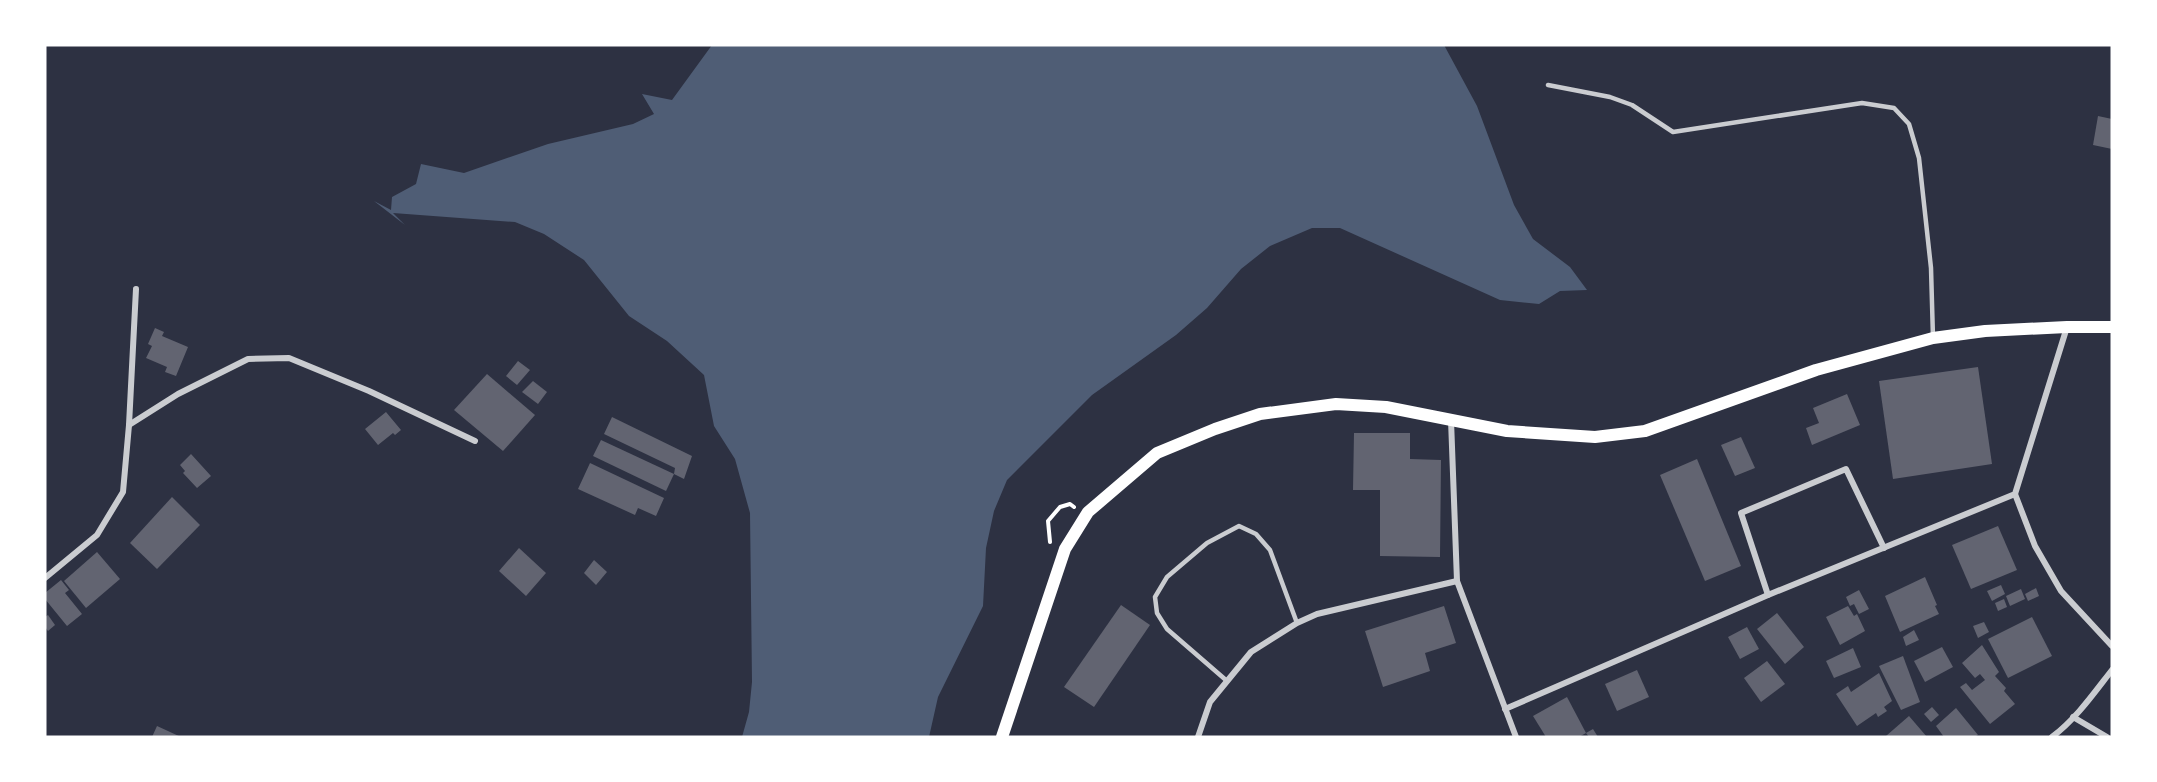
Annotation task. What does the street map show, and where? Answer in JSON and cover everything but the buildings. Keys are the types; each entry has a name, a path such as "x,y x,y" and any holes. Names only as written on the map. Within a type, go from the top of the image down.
{"main road":[{"path":"1002,737 1065,549 1088,512 1156,453 1215,429 1260,414 1336,404 1386,407 1507,431 1595,437 1645,431 1816,370 1933,338 1985,331 2112,327"}],"street":[{"path":"45,578 97,535 123,492 136,289"},
{"path":"2067,327 2015,494 2035,546 2061,591 2112,646"},
{"path":"129,425 178,394 248,359 288,358 369,391 475,441"},
{"path":"1451,420 1457,581 1516,737"},
{"path":"1768,595 1742,513 1846,469 1884,548"},
{"path":"1505,709 1768,595 2015,494"},
{"path":"1198,737 1210,702 1251,652 1297,623 1317,614 1457,581"},
{"path":"2052,737 2073,717 2112,670"},
{"path":"2073,717 2107,737"}],"lane":[{"path":"1548,86 1610,97 1632,105 1673,132 1862,103 1893,108 1909,124 1918,158 1931,268 1933,338"},
{"path":"1227,681 1167,629 1157,613 1155,597 1167,577 1207,543 1239,526 1256,534 1270,550 1297,623"}],"water":[{"path":"712,45 1444,45 1477,106 1514,205 1533,239 1570,267 1587,290 1560,291 1539,304 1500,300 1340,228 1312,228 1270,246 1241,269 1207,308 1176,335 1092,395 1007,480 994,511 986,548 983,606 938,697 929,737 742,737 749,712 752,682 750,513 735,459 714,426 704,375 667,341 629,316 584,260 544,234 515,222 393,213 405,225 374,201 391,210 392,197 416,184 421,164 464,173 548,144 633,124 654,114 642,94 672,100"}]}
